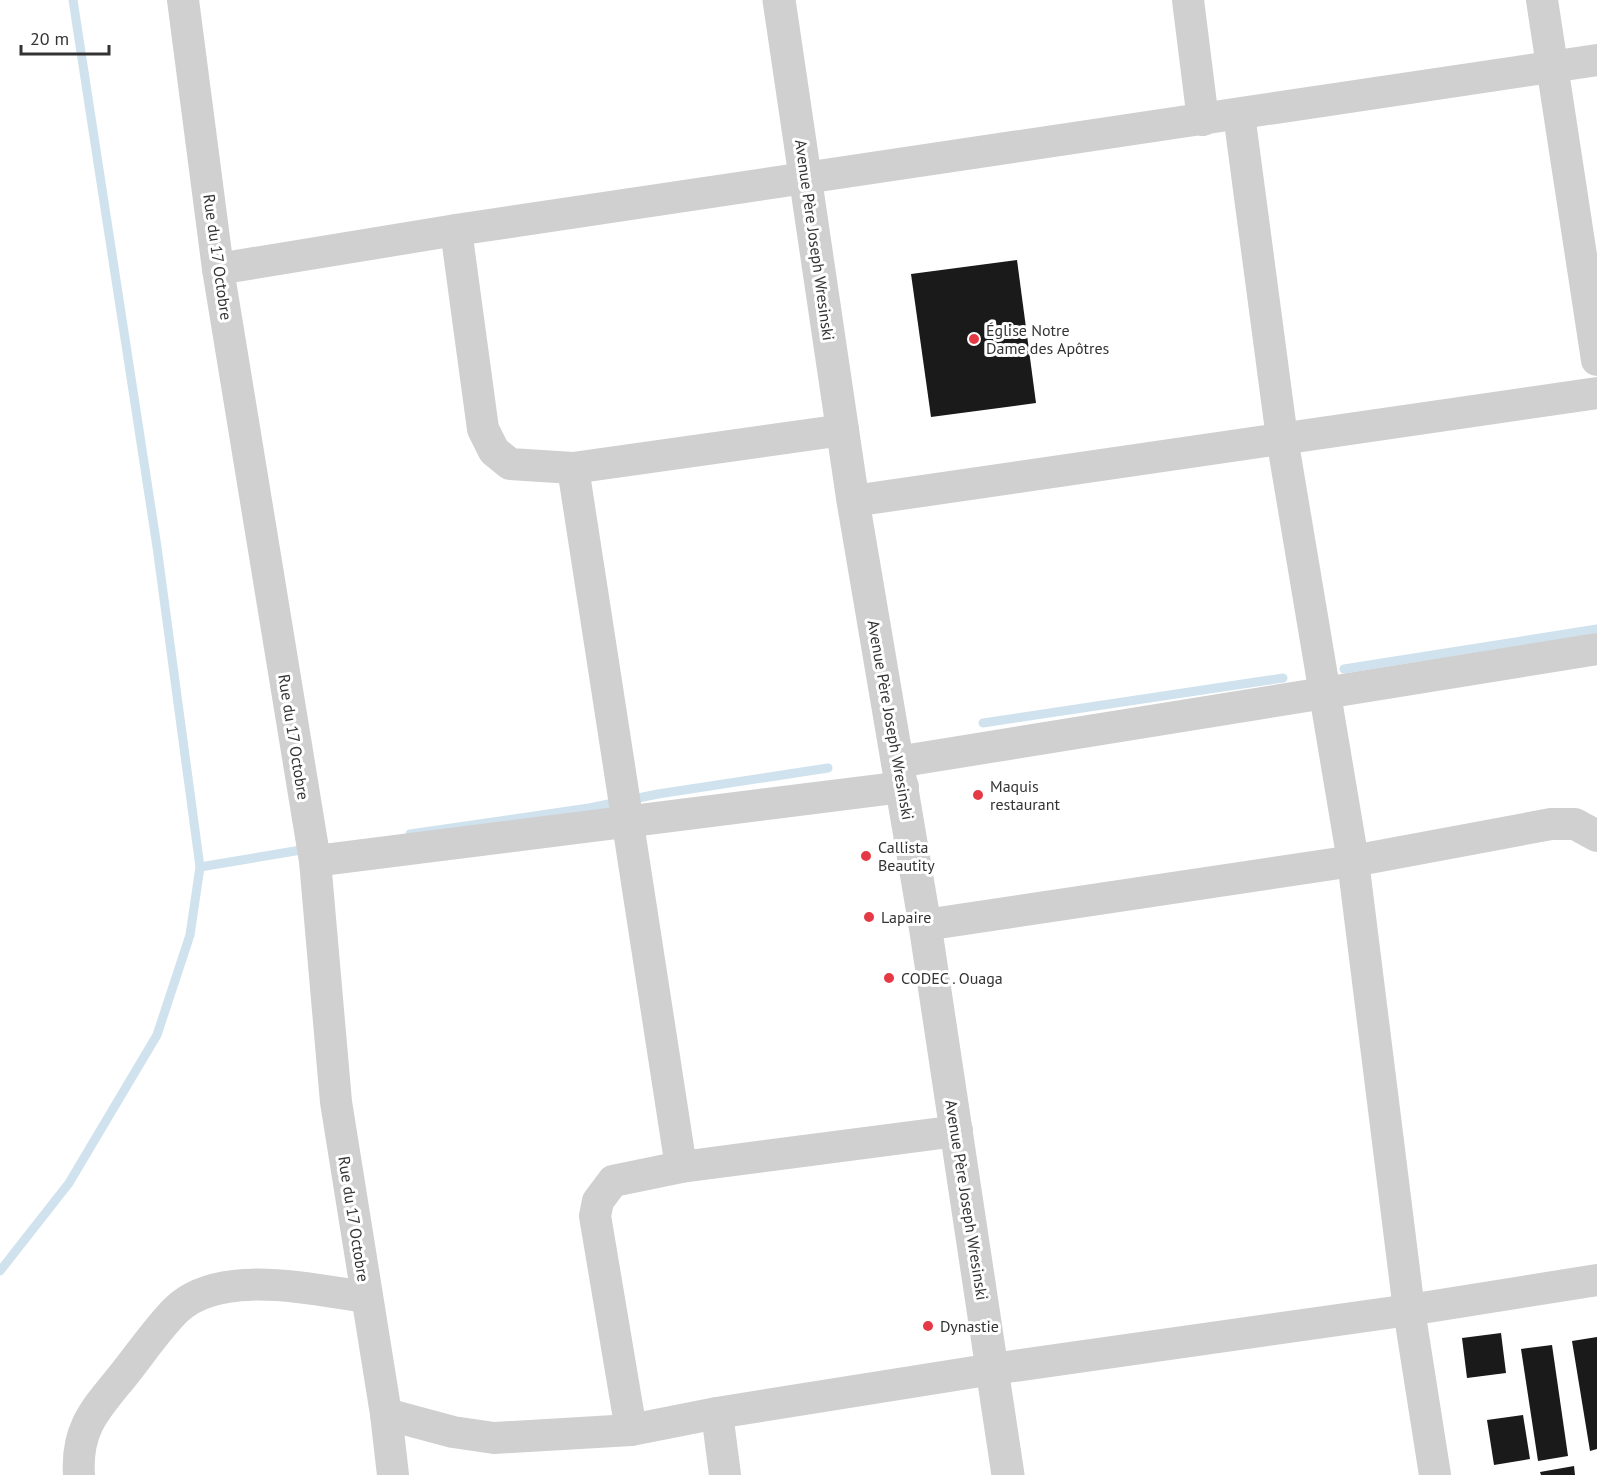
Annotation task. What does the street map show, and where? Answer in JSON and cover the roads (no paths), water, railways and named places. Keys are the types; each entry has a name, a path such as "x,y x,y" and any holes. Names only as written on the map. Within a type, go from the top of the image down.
{"street":[{"name":"Rue du 17 Octobre","path":"183,0 218,269 315,861 336,1102 386,1414 393,1475"},
{"name":"Avenue Père Joseph Wresinski","path":"779,0 854,501 925,925 1008,1475"},
{"path":"1188,0 1203,120"},
{"path":"1542,0 1597,360"},
{"path":"218,269 456,230 806,180 1597,60"},
{"path":"1239,114 1282,438 1353,861 1409,1310 1435,1475"},
{"path":"456,230 483,429 494,451 510,464 573,468 843,430"},
{"path":"854,501 1597,393"},
{"path":"573,468 589,583 630,821 681,1167"},
{"path":"315,861 630,821 900,775 1326,692 1597,649"},
{"path":"925,925 1353,861 1551,824 1575,824 1597,836"},
{"path":"631,1430 595,1216 598,1201 614,1181 681,1167 957,1131"},
{"path":"386,1414 453,1432 494,1438 631,1430 717,1413 993,1369 1409,1310 1597,1280"},
{"path":"79,1475 82,1433 92,1413 177,1310 196,1297 220,1288 277,1286 367,1297"},
{"path":"717,1413 725,1475"}],"waterway":[{"path":"0,1271 69,1183 157,1035 190,935 200,867 157,547 73,0"},
{"path":"1344,669 1597,629"},
{"path":"983,723 1283,678"},
{"path":"410,834 589,808 658,794 828,768"},
{"path":"200,867 307,849"}],"place":[{"name":"Église Notre Dame des Apôtres","path":"974,339"},
{"name":"Maquis restaurant","path":"978,795"},
{"name":"Callista Beautity","path":"866,856"},
{"name":"Lapaire","path":"869,917"},
{"name":"CODEC . Ouaga","path":"889,978"},
{"name":"Dynastie","path":"928,1326"}]}
